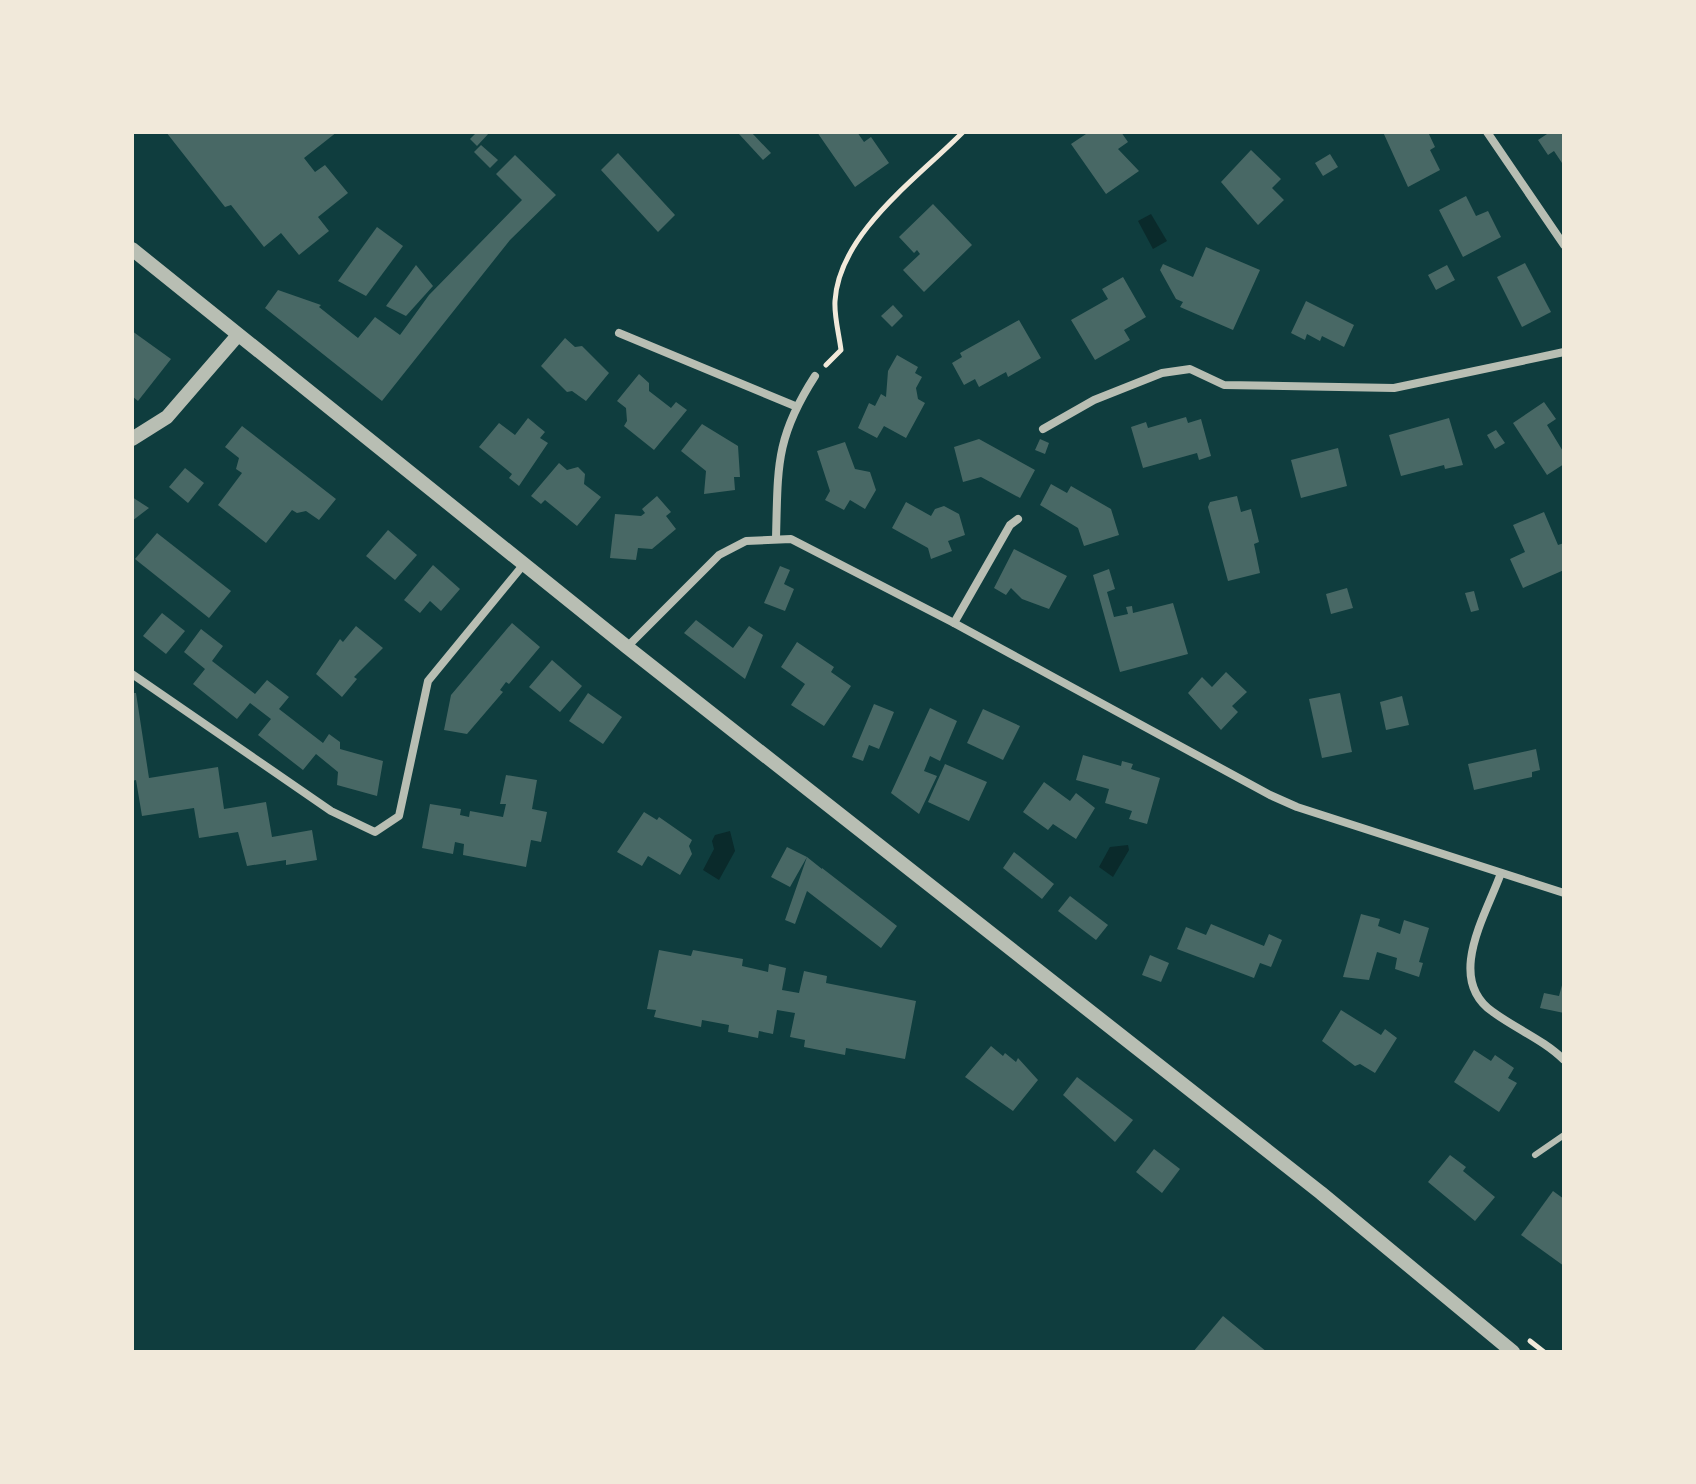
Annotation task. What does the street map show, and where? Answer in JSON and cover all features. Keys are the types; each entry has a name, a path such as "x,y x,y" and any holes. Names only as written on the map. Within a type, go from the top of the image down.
{"street":[{"path":"1487,132 1564,245"},
{"path":"132,249 627,647 1321,1193 1513,1352"},
{"path":"619,333 795,406"},
{"path":"132,439 167,417 238,335"},
{"path":"1043,429 1094,400 1162,373 1190,369 1224,385 1341,390 1394,388 1564,352"},
{"path":"776,538 779,450 795,406 815,376"},
{"path":"954,623 1010,525 1018,519"},
{"path":"627,647 719,555 746,541 776,538 810,546 1270,795 1297,807 1564,893"},
{"path":"132,674 331,811 375,832 399,816 428,681 524,564"},
{"path":"1501,873 1469,962 1470,984 1478,1000 1491,1011 1564,1060"}],"lane":[{"path":"1535,1155 1564,1135"}],"path":[{"path":"815,376 841,350 835,300 847,254 862,231 963,132"}],"water":[{"path":"1151,214 1167,241 1153,249 1138,221"},
{"path":"730,831 735,851 719,880 703,870 714,849 712,841 715,835"},
{"path":"1128,845 1129,850 1113,877 1099,867 1110,847"}],"building":[{"path":"166,132 337,132 304,158 315,172 325,165 348,193 318,217 329,231 299,255 281,233 264,247 231,205 225,207"},
{"path":"477,132 490,132 477,146 470,139"},
{"path":"751,132 771,153 763,160 739,134"},
{"path":"817,132 857,132 864,142 871,137 889,163 855,187"},
{"path":"1089,132 1121,132 1128,142 1118,149 1139,171 1106,194 1071,144"},
{"path":"1383,132 1428,132 1435,147 1430,150 1440,170 1408,187"},
{"path":"1550,132 1564,132 1564,166 1554,151 1548,155 1538,140"},
{"path":"481,145 498,160 490,168 474,152"},
{"path":"1251,150 1281,179 1272,188 1284,200 1258,225 1221,182"},
{"path":"618,153 675,215 658,232 601,170"},
{"path":"1330,154 1338,167 1323,176 1315,163"},
{"path":"515,155 556,195 510,240 382,401 265,308 278,290 321,305 319,307 358,338 375,317 400,335 429,295 522,200 496,174"},
{"path":"1466,196 1476,216 1488,211 1501,237 1463,257 1439,210"},
{"path":"933,204 972,245 924,292 903,270 920,254 917,250 914,253 899,237"},
{"path":"377,227 403,246 366,296 338,281"},
{"path":"1206,247 1260,270 1233,330 1180,307 1183,302 1176,299 1160,270 1163,264 1193,277"},
{"path":"1525,263 1551,312 1522,327 1497,277"},
{"path":"416,265 433,286 406,316 386,306"},
{"path":"1447,265 1455,280 1436,290 1428,275"},
{"path":"1123,277 1146,317 1124,330 1130,340 1095,360 1071,320 1108,299 1102,289"},
{"path":"1306,301 1354,325 1344,347 1322,336 1320,341 1307,334 1305,340 1291,333"},
{"path":"893,305 903,316 892,327 881,316"},
{"path":"1019,320 1041,358 1008,377 1006,372 979,387 975,379 964,385 952,363 962,357 960,353"},
{"path":"132,331 171,359 138,401 132,396"},
{"path":"565,338 575,347 582,346 609,373 586,401 572,391 567,392 541,366"},
{"path":"897,355 918,367 915,373 922,377 916,388 918,399 925,403 906,438 884,426 877,438 858,428 869,403 875,406 881,394 886,397 888,371"},
{"path":"639,374 649,383 649,391 671,408 676,402 687,410 654,450 624,426 627,421 626,408 617,401"},
{"path":"1544,402 1556,419 1547,425 1564,453 1564,464 1547,475 1513,423"},
{"path":"1186,417 1188,423 1201,419 1211,456 1199,460 1197,453 1143,468 1131,427 1146,422 1148,428"},
{"path":"528,418 545,432 540,438 548,443 519,486 509,478 512,474 479,447 499,423 515,435"},
{"path":"1449,418 1463,465 1445,469 1444,465 1401,476 1389,435"},
{"path":"702,424 738,446 740,477 734,477 735,490 704,494 706,471 681,451"},
{"path":"242,426 336,499 319,520 306,511 297,513 292,510 266,543 218,505 242,473 236,469 239,458 225,447"},
{"path":"1496,430 1505,443 1495,449 1487,435"},
{"path":"979,439 1035,470 1020,498 981,477 963,482 954,447"},
{"path":"1040,439 1049,443 1045,454 1035,450"},
{"path":"845,442 855,469 870,472 876,490 865,509 850,500 844,510 825,500 830,491 817,451"},
{"path":"1338,448 1347,486 1301,498 1291,460"},
{"path":"559,463 567,470 578,467 585,474 584,484 601,497 577,526 545,500 541,504 531,496"},
{"path":"185,468 204,483 188,503 169,487"},
{"path":"1051,484 1067,493 1071,486 1111,509 1119,535 1084,546 1078,528 1040,505"},
{"path":"657,496 671,512 666,516 676,529 652,549 638,548 636,560 610,558 615,514 641,516 645,513 642,509"},
{"path":"1237,496 1241,512 1251,509 1259,542 1254,544 1260,573 1228,581 1208,507 1210,502"},
{"path":"132,497 149,508 132,521"},
{"path":"906,502 931,516 935,509 944,506 959,514 965,535 948,541 952,551 931,559 928,548 892,528"},
{"path":"1544,512 1558,545 1564,543 1564,570 1523,588 1510,559 1525,552 1513,525"},
{"path":"388,530 417,555 395,580 366,556"},
{"path":"157,533 231,591 209,618 135,559"},
{"path":"1014,549 1067,576 1049,609 1022,599 1011,588 1006,595 994,588"},
{"path":"433,565 460,589 441,611 430,601 420,613 404,600"},
{"path":"780,566 790,570 784,584 794,589 785,611 764,603"},
{"path":"1109,569 1115,589 1107,592 1114,617 1128,614 1126,607 1132,606 1133,613 1173,603 1188,654 1120,672 1093,575"},
{"path":"1347,588 1353,608 1331,614 1326,594"},
{"path":"1474,591 1479,610 1471,612 1465,593"},
{"path":"162,613 185,631 166,654 143,636"},
{"path":"696,620 733,648 749,626 763,635 745,679 684,633"},
{"path":"512,623 540,647 509,684 506,682 500,690 503,692 467,734 444,730 451,695"},
{"path":"356,626 383,648 354,677 357,679 342,697 316,674 340,639 343,642"},
{"path":"201,629 223,646 212,661 255,694 267,680 289,697 279,709 323,743 329,734 340,742 340,749 383,761 377,796 337,785 338,772 316,754 303,770 258,735 271,719 250,703 237,719 193,684 205,669 184,652"},
{"path":"797,642 834,667 831,672 851,686 824,726 791,705 805,684 781,667"},
{"path":"552,660 582,686 560,712 529,687"},
{"path":"1226,672 1247,692 1232,706 1238,712 1221,730 1188,693 1202,677 1212,687"},
{"path":"132,693 136,693 149,778 218,767 224,809 266,802 272,837 312,830 317,860 286,865 286,860 247,866 238,832 199,838 194,808 142,816 136,780 132,781"},
{"path":"588,693 622,717 603,744 569,721"},
{"path":"1340,693 1352,752 1322,758 1309,699"},
{"path":"1402,696 1409,725 1386,730 1380,702"},
{"path":"874,704 894,712 879,749 869,745 863,761 852,757"},
{"path":"930,708 957,721 940,761 930,756 924,771 937,776 919,814 891,793"},
{"path":"983,709 1020,726 1003,760 967,743"},
{"path":"1536,749 1540,770 1532,772 1532,777 1474,790 1468,764"},
{"path":"1083,755 1121,766 1122,761 1133,764 1131,769 1160,778 1147,824 1129,819 1132,811 1105,803 1109,789 1076,780"},
{"path":"945,764 987,782 969,821 928,802"},
{"path":"506,775 537,780 532,809 547,812 541,842 531,840 526,867 463,855 464,844 455,842 453,854 422,848 430,804 461,809 460,815 469,817 470,811 503,817 506,804 500,804"},
{"path":"1044,782 1070,801 1076,793 1095,808 1076,839 1053,824 1048,830 1023,812"},
{"path":"644,812 657,820 659,817 692,840 689,846 692,854 680,875 648,856 642,866 617,852"},
{"path":"787,847 807,857 790,887 771,877"},
{"path":"1014,852 1054,884 1042,899 1003,868"},
{"path":"807,857 897,926 881,948 807,891 795,924 785,920"},
{"path":"1070,896 1108,925 1096,940 1058,911"},
{"path":"1361,914 1380,919 1378,926 1400,934 1404,920 1429,928 1419,962 1423,963 1419,977 1395,969 1397,958 1377,952 1369,980 1343,977"},
{"path":"1211,924 1264,946 1269,934 1282,940 1271,967 1260,963 1254,978 1177,949 1186,927 1206,935"},
{"path":"659,950 691,956 693,950 743,959 742,966 768,972 769,964 786,968 782,990 799,993 804,971 827,976 826,983 916,1001 905,1059 846,1048 845,1055 804,1047 805,1040 790,1037 795,1013 777,1010 773,1034 759,1031 758,1038 728,1032 729,1025 702,1020 701,1027 654,1017 656,1010 647,1009"},
{"path":"1150,955 1169,963 1161,982 1142,975"},
{"path":"1564,978 1564,1013 1540,1008 1544,993 1559,996"},
{"path":"1341,1010 1381,1035 1385,1029 1397,1038 1375,1073 1360,1064 1355,1066 1322,1041"},
{"path":"991,1046 1016,1062 1018,1058 1038,1080 1013,1111 965,1077"},
{"path":"1474,1050 1491,1061 1495,1055 1514,1068 1508,1078 1517,1083 1499,1112 1454,1082"},
{"path":"1077,1077 1133,1120 1115,1142 1063,1095"},
{"path":"1154,1149 1180,1169 1162,1193 1136,1172"},
{"path":"1450,1155 1466,1167 1463,1171 1495,1197 1475,1221 1428,1182"},
{"path":"1553,1191 1564,1199 1564,1266 1521,1235"},
{"path":"1223,1316 1267,1352 1193,1352"}]}
